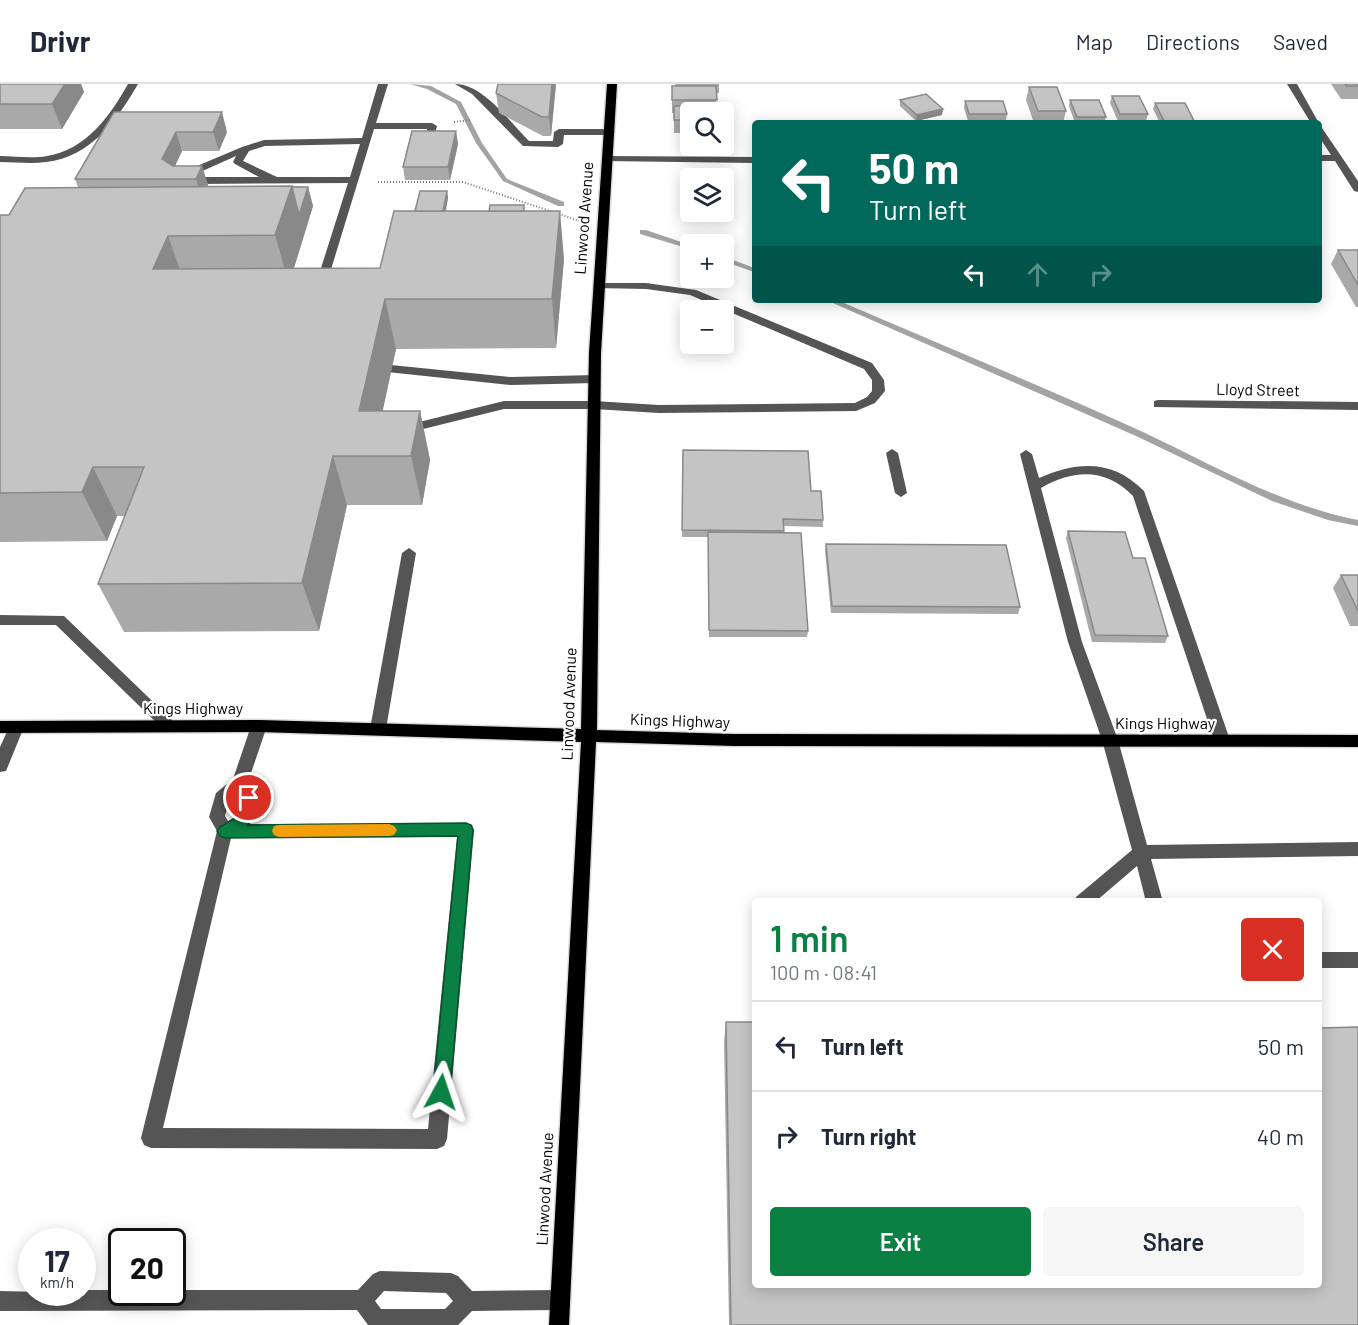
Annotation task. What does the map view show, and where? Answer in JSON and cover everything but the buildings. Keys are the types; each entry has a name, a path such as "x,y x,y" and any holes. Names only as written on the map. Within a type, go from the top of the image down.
{"main road":[{"name":"Linwood Avenue","path":"559,1325 589,735 594,405 612,84"},
{"name":"Kings Highway","path":"0,727 259,726 735,740 1358,741"}],"street":[{"path":"0,159 55,158 85,144 100,133 133,84"},
{"path":"460,84 475,92 526,144 558,144 559,132 610,132"},
{"path":"1292,84 1314,120"},
{"path":"317,298 382,87"},
{"path":"370,126 432,126 430,134"},
{"path":"1322,134 1358,189"},
{"path":"353,181 195,181 189,178 194,171 264,143 366,141"},
{"path":"245,149 238,162 276,180"},
{"path":"1322,158 1337,158"},
{"path":"608,159 752,160"},
{"path":"388,434 504,405 594,405 659,409 856,407 871,402 878,395 880,386 875,374 868,366 692,292 646,286 600,286"},
{"path":"391,369 511,381 595,379"},
{"name":"Lloyd Street","path":"1158,404 1358,406"},
{"path":"892,453 901,493"},
{"path":"1026,454 1075,642 1110,740 1154,898"},
{"path":"1035,486 1046,478 1063,473 1096,470 1121,477 1139,494 1222,740"},
{"path":"378,729 409,553"},
{"path":"0,620 59,620 168,725"},
{"path":"225,831 466,830 437,1139 151,1138 225,831 216,817 222,798 240,783 259,726"},
{"path":"0,766 16,727"},
{"path":"225,831 244,820 249,798 240,783"},
{"path":"1087,898 1141,852 1358,849"},
{"path":"1322,960 1358,960"},
{"path":"0,1300 362,1300 380,1281 451,1283 468,1302"},
{"path":"362,1300 376,1319 449,1319 468,1302 560,1300"}],"path":[{"path":"353,181 463,182 603,228"}],"waterway":[{"path":"413,84 429,87 459,103 479,143 505,180 561,204"},
{"path":"643,232 680,244"},
{"path":"734,262 752,269"},
{"path":"837,303 1101,417 1276,499 1332,518 1358,523"}],"slow traffic":[{"path":"279,831 389,830"}],"route":[{"path":"249,798 244,820 225,831 466,830 441,1092"}]}
